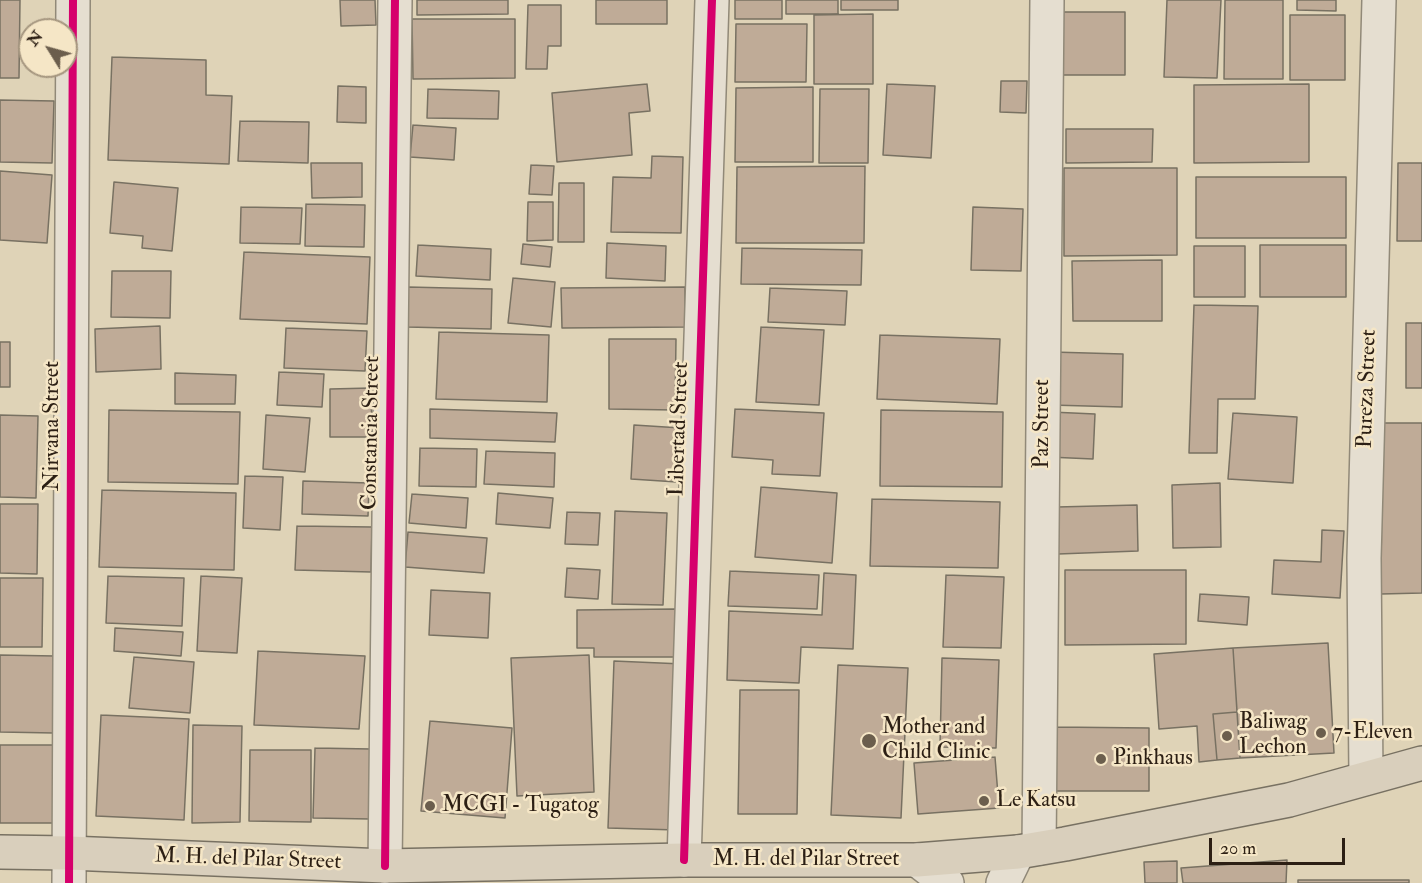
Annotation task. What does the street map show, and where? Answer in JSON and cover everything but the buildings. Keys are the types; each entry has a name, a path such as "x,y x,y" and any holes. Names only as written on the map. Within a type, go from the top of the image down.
{"main road":[{"name":"M. H. del Pilar Street","path":"0,852 69,868 385,866 684,860 917,860 1029,850 1288,800 1422,763"}],"street":[{"name":"Nirvana Street","path":"69,868 73,0"},
{"name":"Constancia Street","path":"385,866 395,0"},
{"name":"Libertad Street","path":"684,860 712,0"},
{"name":"Paz Street","path":"1029,850 1047,0"},
{"name":"Pureza Street","path":"1366,778 1364,558 1379,0"},
{"path":"1003,883 1029,850"},
{"path":"917,860 947,883"}],"cycle path":[{"path":"69,883 73,0"},
{"path":"385,866 395,0"},
{"path":"684,860 712,0"}],"place":[{"name":"7-Eleven","path":"1321,733"},
{"name":"Baliwag Lechon","path":"1227,736"},
{"name":"Mother and Child Clinic","path":"869,741"},
{"name":"Pinkhaus","path":"1101,759"},
{"name":"Le Katsu","path":"984,801"},
{"name":"MCGI - Tugatog","path":"430,806"}]}
